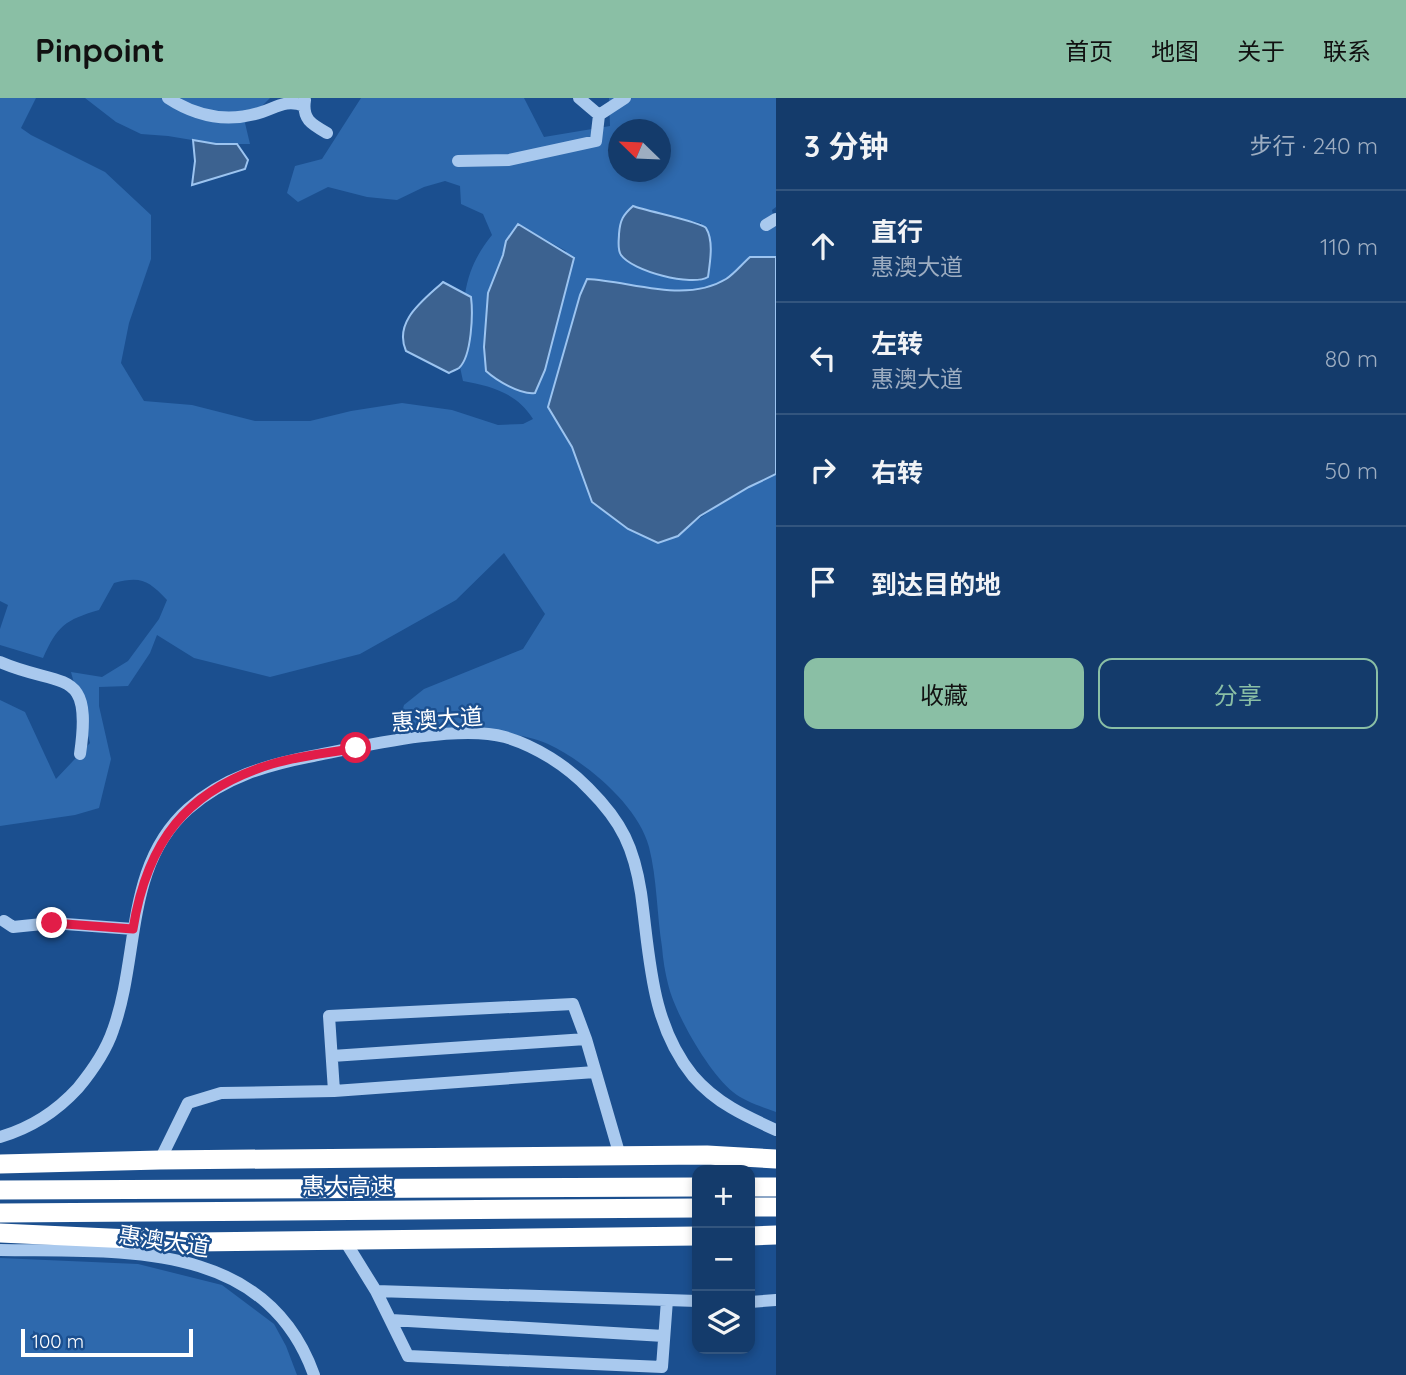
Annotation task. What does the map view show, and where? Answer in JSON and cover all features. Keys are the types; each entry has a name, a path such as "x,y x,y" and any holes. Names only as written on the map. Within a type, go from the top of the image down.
{"highway":[{"path":"0,1164 707,1155 776,1159"},
{"name":"惠大高速","path":"0,1190 692,1187"},
{"path":"755,1187 776,1187"},
{"path":"755,1207 776,1207"},
{"name":"惠大高速","path":"0,1213 692,1208"},
{"path":"0,1233 196,1242 692,1236"},
{"path":"755,1236 776,1235"}],"street":[{"path":"167,98 200,114 218,118 242,117 282,104 304,102 307,121 327,133"},
{"path":"579,98 599,115"},
{"path":"599,115 625,98"},
{"path":"458,161 509,160 596,141 599,115"},
{"path":"0,662 31,674 61,679 71,685 80,697 84,716 80,754"},
{"name":"惠澳大道","path":"0,1137 32,1125 56,1110 89,1075 113,1031 121,1003 144,882 160,843 187,810 225,783 273,764 439,735 468,734 505,737 541,753 573,773 610,812 625,832 639,880 654,995 677,1054 694,1077 727,1107 776,1130"},
{"path":"4,921 13,927 52,923 133,929"},
{"path":"334,1091 328,1016 573,1004 620,1156"},
{"path":"331,1055 586,1039"},
{"path":"160,1160 188,1103 221,1093 334,1091 595,1072"},
{"path":"345,1241 376,1291 408,1356 662,1367 667,1300"},
{"name":"惠澳大道","path":"0,1250 141,1254 185,1261 215,1270 262,1297 278,1311 304,1350 314,1375"},
{"path":"376,1291 692,1301"},
{"path":"755,1302 776,1300"},
{"path":"391,1320 664,1336"}],"shaded area":[{"path":"0,98 36,98 21,128 105,172 151,215 151,259 129,323 121,363 144,401 192,405 255,421 310,421 402,403 452,410 498,425 523,424 533,419 519,403 502,392 463,381 460,367 469,349 471,297 465,294 474,263 492,235 483,214 461,204 460,186 445,181 424,187 397,200 367,197 328,187 298,202 287,193 295,166 322,159 361,98 524,98 544,137 608,126 608,182 671,182 671,119 610,119 609,98 776,98 776,207 772,210 776,228 776,257 750,257 726,279 693,290 676,291 587,279 548,407 572,447 592,502 678,536 725,502 776,474 776,1112 753,1104 733,1092 714,1071 685,1026 666,975 649,847 634,816 609,786 563,752 531,738 495,733 423,730 406,727 400,719 404,705 424,689 523,649 545,614 504,553 456,600 360,654 270,677 194,658 157,635 150,653 128,686 99,687 99,706 111,759 99,808 75,815 0,826 0,700 25,712 56,779 90,743 71,672 102,677 128,661 159,619 167,600 144,581 114,583 99,610 70,621 58,631 43,658 0,645 0,629 8,605 0,601","holes":["633,206 664,216 701,223 700,281 658,275 638,267 621,255","518,224 566,251 528,394 486,371 506,241"]},
{"path":"85,98 270,98 245,123 250,144 216,144 141,134 116,122"},
{"path":"193,140 237,144 248,160 245,169 192,185 195,161"},
{"path":"633,206 706,228 711,245 708,277 700,280 676,279 649,272 627,261 619,250 619,229 623,218"},
{"path":"518,224 574,258 545,370 535,393 516,389 486,371 484,347 488,293 506,241"},
{"path":"750,257 776,257 776,474 700,516 678,536 658,543 628,529 592,502 572,447 548,407 580,295 587,279 676,291 693,290 726,279"},
{"path":"443,282 471,297 472,304 467,354 459,368 449,373 406,351 403,340 404,330 412,312"},
{"path":"0,1258 138,1264 222,1285 274,1324 297,1375 0,1375"}],"route":[{"path":"52,923 133,929 144,882 160,843 187,810 225,783 273,764 356,748"}]}
